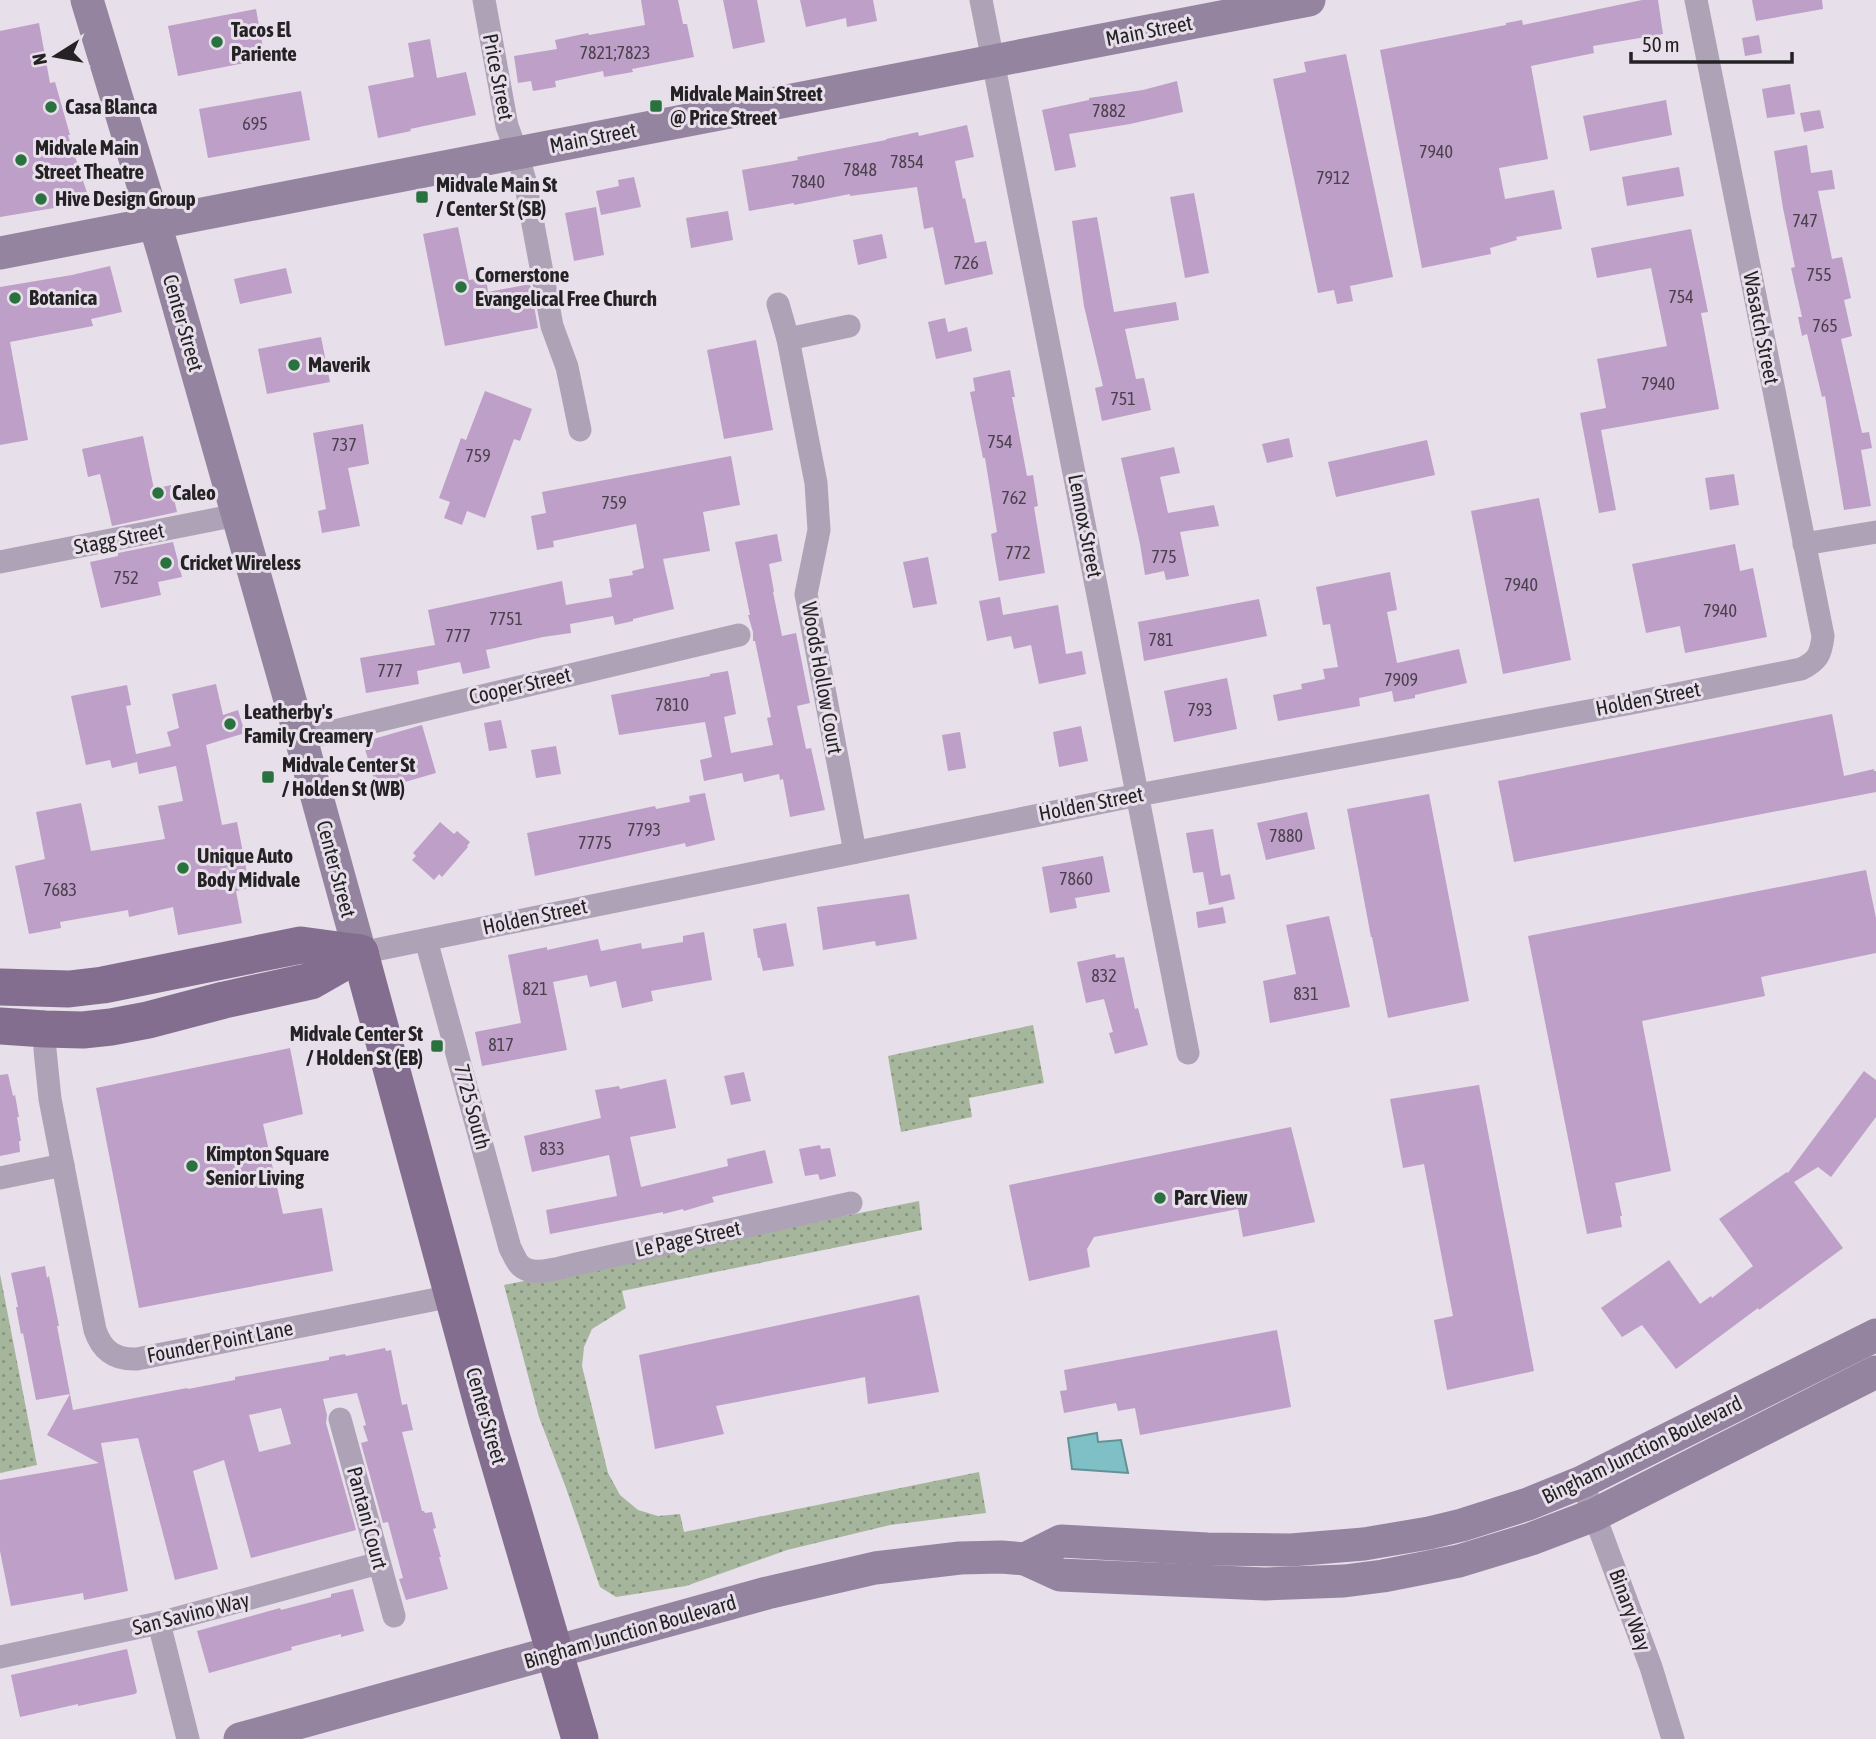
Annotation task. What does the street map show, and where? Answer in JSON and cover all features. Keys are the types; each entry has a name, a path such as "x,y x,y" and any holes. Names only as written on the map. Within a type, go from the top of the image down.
{"main road":[{"name":"Center Street","path":"87,0 154,223 301,739 486,1419 580,1739"},
{"name":"Main Street","path":"0,253 1309,0"},
{"name":"Holden Street","path":"0,987 69,989 103,985 301,945 360,953"},
{"name":"Holden Street","path":"0,1026 83,1030 111,1027 311,981 360,953"},
{"name":"Bingham Junction Boulevard","path":"1025,1559 1061,1541 1251,1550 1316,1549 1364,1544 1462,1525 1528,1504 1582,1482 1876,1335"},
{"name":"Bingham Junction Boulevard","path":"240,1739 767,1593 875,1568 960,1558 1001,1557 1025,1559 1060,1575 1265,1584 1343,1581 1459,1562 1594,1515 1876,1372"}],"street":[{"name":"Price Street","path":"484,0 506,126 524,181 552,326 567,367 580,430"},
{"name":"Lennox Street","path":"981,0 1188,1053"},
{"name":"Wasatch Street","path":"1696,0 1823,636 1819,656"},
{"name":"Woods Hollow Court","path":"778,304 788,339 816,483 819,530 806,594 855,852"},
{"path":"788,339 849,326"},
{"name":"Stagg Street","path":"0,562 237,515"},
{"path":"1804,544 1876,532"},
{"name":"Cooper Street","path":"301,739 739,635"},
{"name":"Holden Street","path":"360,953 1138,795 1801,669 1812,664 1819,656"},
{"name":"7725 South","path":"426,940 510,1248 519,1264 526,1270"},
{"name":"Founder Point Lane","path":"45,1029 50,1099 95,1330 106,1350 118,1357 137,1359 452,1296"},
{"path":"0,1178 63,1166"},
{"name":"Le Page Street","path":"526,1270 538,1271 576,1264 851,1203"},
{"name":"Pantani Court","path":"340,1419 394,1616"},
{"name":"Binary Way","path":"1582,1482 1651,1667 1673,1739"},
{"name":"San Savino Way","path":"0,1657 159,1623 379,1563"},
{"path":"159,1623 188,1739"}],"green space":[{"path":"1033,1025 1044,1083 969,1098 972,1117 901,1132 888,1056"},
{"path":"919,1201 922,1230 622,1291 626,1308 592,1329 584,1347 582,1366 608,1473 620,1495 638,1510 658,1516 680,1514 684,1532 979,1472 986,1513 890,1525 787,1550 686,1586 616,1597 600,1587 539,1417 504,1285"},
{"path":"0,1274 37,1465 0,1473"}],"water":[{"path":"1097,1433 1098,1442 1121,1440 1128,1473 1072,1469 1068,1438"}],"building":[{"path":"641,0 678,0 683,24 687,24 694,57 632,69 633,72 604,77 603,71 555,81 556,87 533,91 531,81 518,83 514,56 557,49 555,40 645,25"},
{"path":"723,0 757,0 765,42 733,49"},
{"path":"800,0 873,0 877,21 847,27 846,18 806,27"},
{"path":"1642,0 1658,0 1663,34 1593,46 1594,53 1531,66 1548,159 1499,168 1505,199 1554,190 1562,229 1516,237 1517,240 1490,248 1491,254 1422,268 1380,50 1506,23 1522,20 1523,25"},
{"path":"1752,0 1822,0 1823,9 1756,21"},
{"name":"Tacos El Pariente","path":"256,9 265,59 178,76 168,26"},
{"path":"39,23 50,83 55,82 68,135 90,202 0,217 0,31"},
{"path":"1759,35 1762,53 1745,56 1742,38"},
{"path":"430,39 437,78 466,72 476,115 378,138 368,86 414,77 408,43"},
{"path":"1346,54 1393,277 1350,286 1353,301 1337,304 1334,290 1318,293 1273,79 1306,72 1304,62"},
{"path":"1177,81 1183,112 1069,134 1076,167 1055,171 1042,110"},
{"path":"1790,84 1795,114 1767,118 1762,89"},
{"path":"301,91 310,140 208,158 199,109"},
{"path":"1666,100 1672,135 1590,151 1583,116"},
{"path":"1820,110 1824,128 1804,132 1800,113"},
{"path":"967,125 974,157 955,161 975,243 986,241 993,274 945,285 933,227 924,229 917,187 850,194 749,211 742,170 918,132 919,136"},
{"path":"1807,145 1811,173 1832,170 1835,189 1818,191 1832,259 1842,257 1851,298 1844,300 1852,336 1841,339 1862,433 1869,432 1872,448 1861,450 1871,506 1844,510 1825,396 1822,397 1807,334 1802,336 1798,317 1802,317 1791,268 1795,267 1774,151"},
{"path":"1679,167 1684,196 1627,206 1622,177"},
{"path":"634,177 641,207 601,215 596,191 619,186 618,180"},
{"path":"1194,193 1209,273 1185,278 1170,197"},
{"path":"596,207 604,255 574,261 565,213"},
{"path":"728,211 733,240 691,248 686,218"},
{"path":"1097,217 1114,312 1176,302 1179,320 1125,329 1136,379 1144,378 1151,410 1102,421 1095,388 1103,386 1084,306 1072,221"},
{"name":"Cornerstone Evangelical Free Church","path":"458,227 469,280 486,277 488,292 530,284 538,328 445,346 423,234"},
{"path":"1691,229 1708,312 1701,313 1719,409 1601,430 1616,510 1599,513 1580,413 1606,408 1597,359 1667,346 1651,268 1597,278 1591,248"},
{"path":"882,234 887,258 858,265 853,240"},
{"path":"110,266 122,312 91,319 93,326 10,342 28,440 0,445 0,287"},
{"name":"Maverik","path":"286,268 292,293 240,304 234,279"},
{"path":"945,318 948,332 967,327 972,351 936,359 928,322"},
{"name":"Maverik","path":"321,337 330,382 267,394 258,349"},
{"path":"756,340 773,430 724,439 707,350"},
{"path":"1010,370 1015,397 1012,397 1027,476 1033,475 1038,506 1034,507 1045,573 999,581 991,534 997,532 985,458 970,392 975,391 973,378"},
{"path":"485,391 532,409 520,441 514,439 485,518 467,511 462,525 444,518 450,502 439,498 461,438 466,440"},
{"path":"363,424 369,464 348,468 360,526 322,533 318,511 326,509 313,433"},
{"path":"143,436 154,489 171,485 177,512 112,526 100,474 88,477 82,449"},
{"path":"1289,438 1293,457 1267,463 1262,444"},
{"path":"1427,440 1435,475 1336,497 1328,462"},
{"path":"1174,447 1180,473 1160,477 1168,513 1214,505 1219,526 1180,532 1189,576 1166,580 1164,571 1145,575 1121,458"},
{"path":"731,456 740,505 703,512 710,551 663,559 674,609 615,625 613,616 570,624 571,633 486,650 490,668 463,674 460,662 417,671 419,684 366,693 360,658 435,645 428,610 562,581 566,605 612,597 609,579 633,575 632,571 644,568 636,524 553,541 554,547 537,550 531,516 546,513 542,492"},
{"path":"1734,474 1739,505 1710,510 1705,478"},
{"path":"1539,498 1571,660 1503,674 1471,511"},
{"path":"777,534 782,561 769,564 773,592 782,636 796,633 810,703 797,706 806,749 811,748 825,810 790,817 783,779 780,780 779,774 744,782 742,773 704,781 700,760 712,757 705,722 619,735 611,695 728,671 736,714 724,717 731,753 773,745 767,718 771,717 753,641 735,542"},
{"path":"173,542 182,577 158,582 161,595 101,608 90,562 118,556 118,553"},
{"path":"1735,544 1740,571 1753,568 1767,637 1685,653 1680,626 1646,633 1632,564"},
{"path":"928,557 937,604 913,608 903,562"},
{"path":"1390,572 1397,610 1387,612 1397,663 1459,649 1467,683 1394,702 1392,691 1359,698 1360,706 1278,721 1273,695 1302,689 1301,684 1325,679 1323,669 1338,667 1330,624 1323,625 1316,587"},
{"path":"1000,597 1003,615 1058,605 1066,654 1082,651 1086,674 1039,684 1031,645 1014,649 1011,636 987,641 979,601"},
{"path":"1259,599 1267,636 1144,661 1138,622"},
{"path":"1227,678 1237,729 1174,742 1164,691"},
{"path":"216,684 223,715 238,710 245,733 206,745 222,825 237,822 250,888 236,891 242,923 178,935 173,907 129,917 128,910 60,922 61,928 29,934 15,866 45,859 36,812 81,803 91,851 165,839 158,806 183,801 176,766 139,774 137,762 112,768 110,760 86,765 71,696 127,685 131,705 126,706 136,754 171,746 167,732 179,728 172,694"},
{"path":"1832,714 1844,776 1874,769 1876,792 1514,862 1498,781"},
{"path":"501,720 507,748 489,751 484,723"},
{"path":"422,725 436,773 377,790 363,742"},
{"path":"1081,726 1088,761 1059,767 1053,732"},
{"path":"960,732 966,768 948,771 942,735"},
{"path":"556,746 561,774 536,778 531,750"},
{"path":"705,793 715,840 686,847 685,843 535,876 527,833 655,806 656,809 690,802 689,796"},
{"path":"1429,794 1469,1001 1388,1018 1347,809"},
{"path":"1307,812 1315,849 1266,860 1257,823"},
{"path":"440,822 454,834 457,831 470,842 442,877 439,874 434,880 412,860 416,856 413,853"},
{"path":"1213,829 1221,876 1230,874 1235,899 1209,905 1203,872 1193,873 1186,833"},
{"path":"1103,856 1110,892 1075,898 1077,908 1050,913 1042,867"},
{"path":"1866,870 1876,918 1876,953 1761,977 1765,996 1642,1021 1671,1171 1615,1183 1622,1227 1587,1234 1528,936"},
{"path":"909,894 917,939 876,946 875,941 823,950 817,907"},
{"path":"1223,907 1226,923 1198,928 1196,912"},
{"path":"1329,916 1350,1007 1270,1023 1263,981 1296,974 1286,925"},
{"path":"786,923 794,966 763,971 753,929"},
{"path":"704,932 712,980 651,991 653,1001 622,1008 616,981 590,987 587,975 553,982 567,1050 482,1066 475,1032 521,1023 508,955 598,939 601,951 641,943 642,949 683,942 683,936"},
{"path":"1115,954 1116,958 1124,957 1135,1009 1138,1008 1148,1045 1115,1054 1109,1033 1113,1032 1104,999 1086,1003 1077,962"},
{"name":"Kimpton Square Senior Living","path":"290,1048 303,1114 263,1124 283,1214 322,1208 333,1271 139,1308 96,1088"},
{"path":"1864,1071 1876,1080 1876,1117 1831,1177 1818,1167 1794,1182 1843,1248 1676,1369 1642,1325 1622,1337 1601,1308 1669,1260 1700,1304 1711,1296 1712,1298 1753,1266 1719,1219 1788,1173"},
{"path":"744,1072 751,1101 731,1105 724,1076"},
{"path":"8,1074 19,1117 20,1152 0,1156 0,1075"},
{"path":"666,1079 676,1128 630,1137 641,1187 728,1166 727,1159 765,1150 773,1183 712,1197 714,1202 684,1211 663,1212 550,1234 546,1210 617,1196 609,1155 532,1172 524,1136 601,1118 595,1090 619,1086 620,1089"},
{"path":"1479,1085 1534,1371 1447,1390 1434,1320 1453,1316 1424,1164 1403,1168 1390,1099"},
{"name":"Parc View","path":"1291,1127 1315,1222 1243,1237 1238,1209 1094,1237 1087,1249 1090,1267 1029,1281 1009,1185"},
{"path":"820,1145 821,1149 830,1148 836,1176 820,1180 818,1174 805,1176 799,1149"},
{"path":"45,1266 59,1326 70,1394 36,1400 11,1273"},
{"path":"919,1295 939,1392 868,1404 865,1377 716,1406 724,1434 655,1449 639,1355"},
{"path":"1277,1330 1291,1407 1140,1435 1135,1408 1118,1411 1116,1403 1064,1413 1060,1391 1067,1390 1064,1370"},
{"path":"385,1348 386,1351 391,1350 402,1405 407,1404 413,1430 402,1432 422,1511 432,1512 436,1528 433,1529 448,1589 406,1600 388,1522 383,1523 361,1443 368,1441 357,1393 323,1399 326,1423 356,1530 251,1558 224,1460 193,1471 218,1569 175,1580 138,1438 101,1443 128,1591 84,1600 83,1593 11,1606 0,1551 0,1480 99,1463 47,1435 70,1394 73,1410 235,1380 235,1377 329,1360 329,1357","holes":["281,1408 291,1444 259,1452 249,1415"]},
{"path":"353,1589 364,1631 291,1647 292,1650 209,1673 197,1631"},
{"path":"127,1649 137,1692 135,1694 20,1717 11,1675"}],"place":[{"name":"Tacos El Pariente","path":"217,42"},
{"name":"Midvale Main Street @ Price Street","path":"656,106"},
{"name":"Casa Blanca","path":"51,107"},
{"name":"Midvale Main Street Theatre","path":"21,160"},
{"name":"Midvale Main St / Center St (SB)","path":"422,197"},
{"name":"Hive Design Group","path":"41,199"},
{"name":"Cornerstone Evangelical Free Church","path":"461,287"},
{"name":"Botanica","path":"15,298"},
{"name":"Maverik","path":"294,365"},
{"name":"Caleo","path":"158,493"},
{"name":"Cricket Wireless","path":"166,563"},
{"name":"Leatherby's Family Creamery","path":"230,724"},
{"name":"Midvale Center St / Holden St (WB)","path":"268,777"},
{"name":"Unique Auto Body Midvale","path":"183,868"},
{"name":"Midvale Center St / Holden St (EB)","path":"437,1046"},
{"name":"Kimpton Square Senior Living","path":"192,1166"},
{"name":"Parc View","path":"1160,1198"}]}
